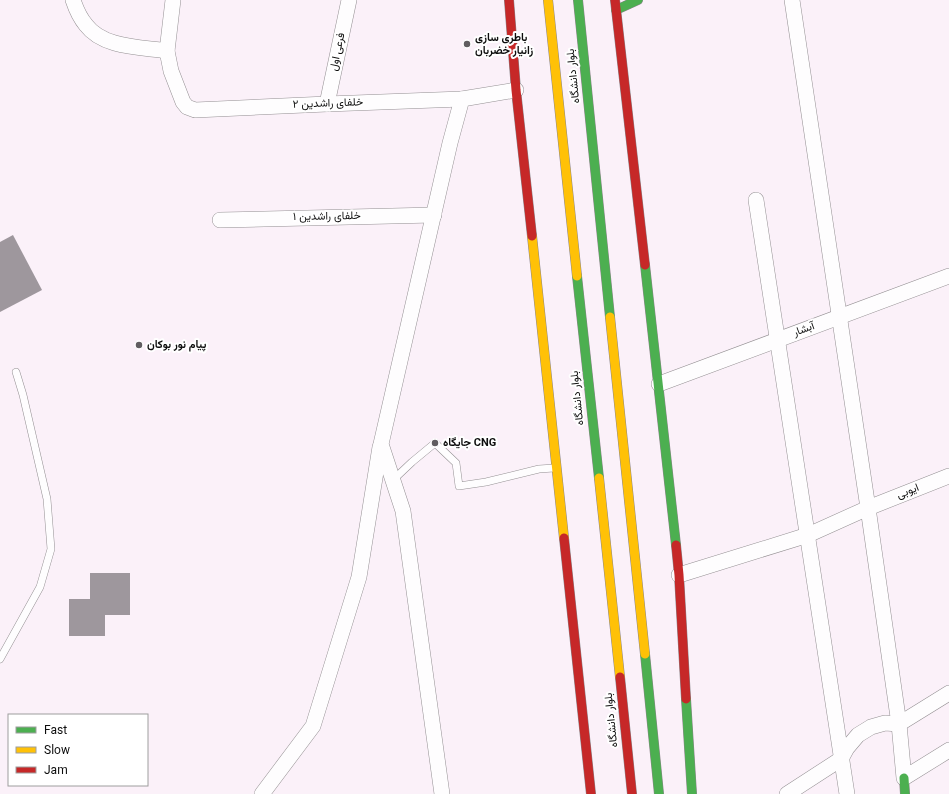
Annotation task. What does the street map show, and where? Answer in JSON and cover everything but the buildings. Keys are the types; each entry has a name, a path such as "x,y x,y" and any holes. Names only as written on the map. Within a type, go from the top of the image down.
{"main road":[{"path":"509,0 516,90 592,794"},
{"name":"بلوار دانشگاه","path":"548,0 632,794"},
{"name":"بلوار دانشگاه","path":"578,0 659,794"},
{"path":"615,0 659,384 679,575 692,794"},
{"path":"616,10 638,0"},
{"path":"904,778 905,794"}],"street":[{"path":"73,0 86,26 98,36 113,43 167,51 173,0"},
{"name":"فرعی اول","path":"327,104 349,0"},
{"path":"792,0 868,508 899,724 904,778 949,750"},
{"name":"خلفای راشدین ۲","path":"167,51 171,71 183,102 187,107 195,110 462,99 516,90"},
{"path":"262,794 313,726 359,577 381,444 462,99"},
{"path":"756,200 841,759 848,794"},
{"name":"خلفای راشدین ۱","path":"220,220 434,215"},
{"name":"آبشار","path":"659,384 949,276"},
{"path":"381,444 403,511 442,794"},
{"name":"ایوبی","path":"679,575 808,535 868,508 949,476"},
{"path":"787,794 841,759 847,748 858,735 871,727 885,722 899,724 949,693"}],"lane":[{"path":"0,659 40,587 50,549 48,499 16,372"},
{"path":"393,480 435,443 456,463 459,486 486,482 539,469 557,468"}],"traffic: fast":[{"path":"578,0 610,317"},
{"path":"616,10 638,0"},
{"path":"645,265 676,545"},
{"path":"577,276 599,478"},
{"path":"645,654 659,794"},
{"path":"686,699 692,794"},
{"path":"904,778 905,794"}],"traffic: slow":[{"path":"548,0 577,276"},
{"path":"532,236 564,538"},
{"path":"610,317 645,654"},
{"path":"599,478 620,677"}],"traffic: jam":[{"path":"509,0 516,90 532,236"},
{"path":"615,0 645,265"},
{"path":"564,538 591,794"},
{"path":"676,545 686,699"},
{"path":"620,677 632,794"}],"place":[{"name":"باطری سازی زانیار خضربان","path":"467,44"},
{"name":"پیام نور بوکان","path":"139,345"},
{"name":"جایگاه CNG","path":"435,443"}]}
